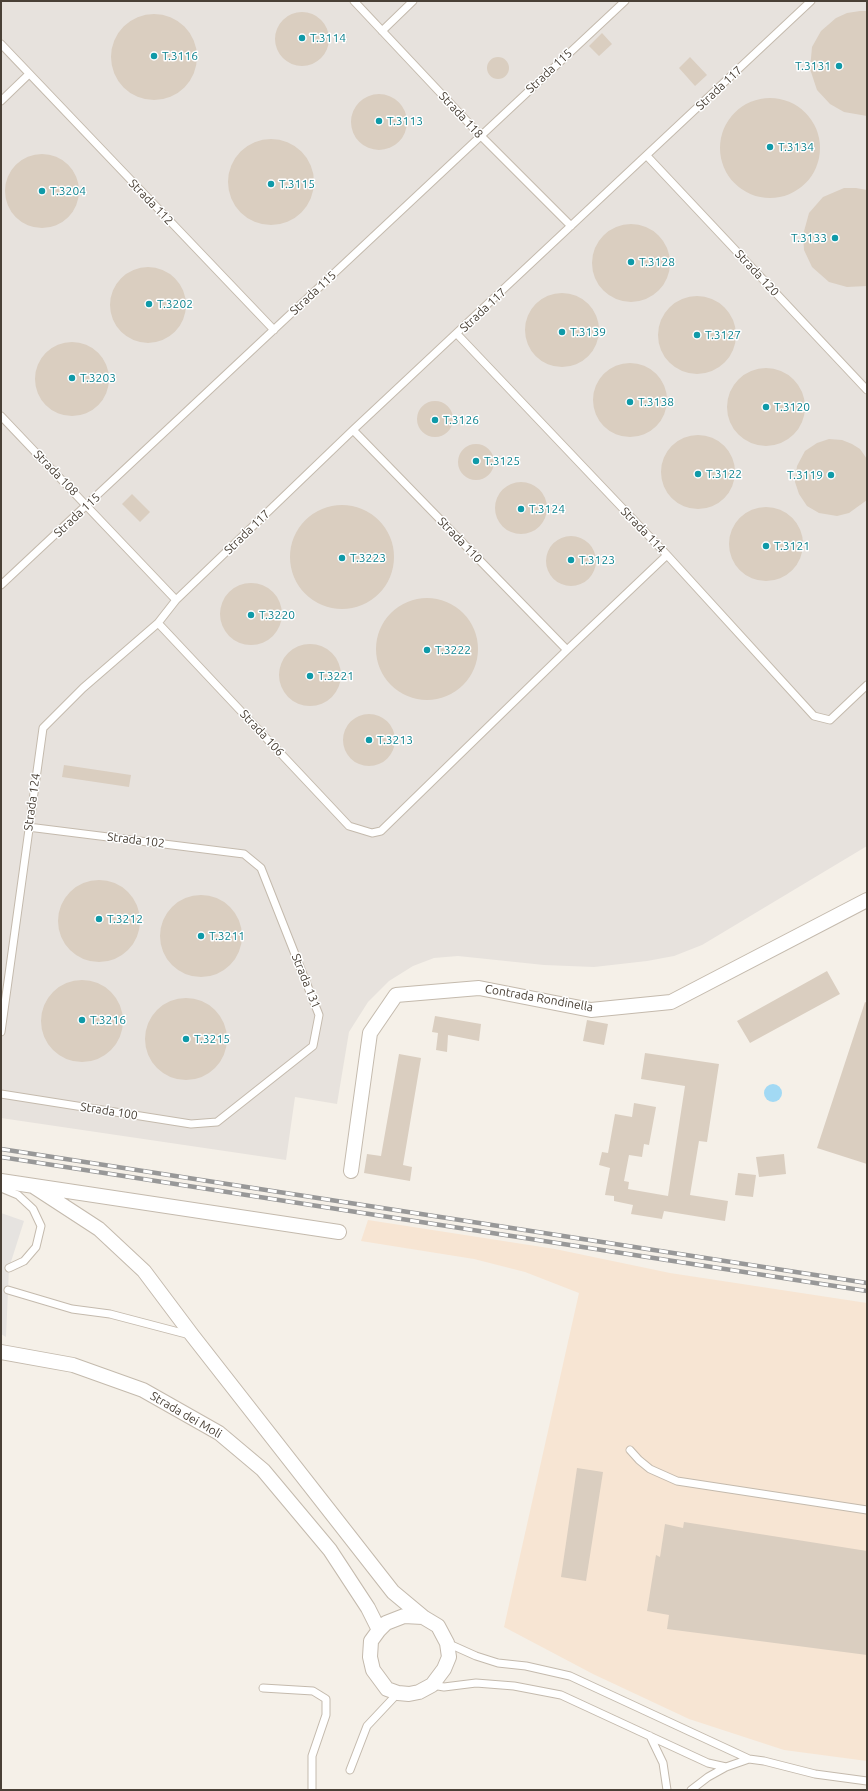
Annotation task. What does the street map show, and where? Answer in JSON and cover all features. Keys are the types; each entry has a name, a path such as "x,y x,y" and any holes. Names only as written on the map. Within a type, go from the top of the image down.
{"street":[{"name":"Contrada Rondinella","path":"351,1171 370,1033 396,995 479,988 591,1010 671,1002 867,900"},
{"path":"1,1181 339,1232"},
{"path":"33,1186 99,1229 144,1271 192,1335 393,1592 423,1617 438,1626 448,1643 448,1657 444,1669 432,1685 418,1692 398,1693 387,1689 373,1670 370,1657 371,1641 386,1623 404,1616 423,1617"},
{"name":"Strada dei Moli","path":"1,1352 73,1365 143,1390 219,1433 263,1470 330,1550 368,1608 379,1630"}],"lane":[{"name":"Strada 118","path":"354,1 480,135 572,226"},
{"path":"382,30 413,1"},
{"name":"Strada 115","path":"1,585 88,506 480,135 624,1"},
{"name":"Strada 117","path":"158,623 176,600 353,430 811,1"},
{"name":"Strada 112","path":"1,44 274,330"},
{"path":"1,101 29,74"},
{"name":"Strada 120","path":"647,156 867,390"},
{"name":"Strada 114","path":"457,334 667,556 814,716 830,720 867,685"},
{"name":"Strada 108","path":"1,416 176,600"},
{"name":"Strada 110","path":"353,430 567,650"},
{"path":"567,650 667,556"},
{"name":"Strada 106","path":"158,623 349,826 372,833 381,831 567,650"},
{"name":"Strada 124","path":"1,1032 28,827 43,728 84,688 158,623"},
{"name":"Strada 102","path":"28,827 244,854"},
{"name":"Strada 131","path":"217,1122 313,1046 319,1015 261,868 244,854"},
{"name":"Strada 100","path":"1,1094 191,1124 217,1122"},
{"path":"1,1188 18,1195 33,1209 41,1226 36,1247 24,1261 9,1268"},
{"path":"8,1290 72,1309 110,1314 192,1335"},
{"path":"630,1450 638,1460 650,1469 677,1481 867,1510"},
{"path":"448,1643 476,1656 498,1663 526,1666 570,1676 749,1759 764,1761 815,1774 867,1781"},
{"path":"432,1685 444,1687 476,1683 514,1686 561,1695 708,1763 726,1766"},
{"path":"263,1688 313,1691 326,1699 326,1715 312,1756 312,1790"},
{"path":"350,1770 367,1726 398,1693"},
{"path":"650,1736 663,1762 667,1790"},
{"path":"691,1790 726,1766 749,1759"}],"shaded area":[{"path":"1,1 867,1 867,846 702,945 674,956 647,961 594,967 544,965 458,956 434,958 413,966 389,981 368,1002 349,1032 337,1104 295,1097 286,1160 1,1118"},
{"path":"1,1213 24,1221 9,1268 6,1337 1,1334"},
{"path":"368,1220 555,1249 670,1273 867,1303 867,1761 784,1750 689,1719 593,1674 504,1627 579,1293 525,1272 474,1259 361,1241"}],"water":[{"path":"773,1084 777,1085 781,1089 781,1097 777,1101 773,1102 769,1101 765,1097 764,1093 765,1089 769,1085"}],"building":[{"name":"T.3131","path":"867,11 867,116 844,112 830,104 817,90 810,69 812,47 821,31 836,18 847,13"},
{"name":"T.3114","path":"302,12 312,14 321,20 327,29 329,39 327,49 321,58 312,64 302,66 292,64 283,58 277,49 275,39 277,29 283,20 292,14"},
{"name":"T.3116","path":"154,14 170,17 178,21 190,33 194,41 197,57 194,73 190,81 178,93 170,97 154,100 138,97 130,93 118,81 114,73 111,57 114,41 118,33 130,21 138,17"},
{"path":"602,33 612,44 599,56 589,46"},
{"path":"498,57 502,58 508,64 508,72 502,78 498,79 494,78 488,72 487,68 488,64 494,58"},
{"path":"690,57 707,75 695,86 679,68"},
{"name":"T.3113","path":"379,94 394,99 402,107 407,122 402,137 394,145 379,150 364,145 356,137 351,122 356,107 364,99"},
{"name":"T.3134","path":"770,98 780,99 798,106 812,120 819,138 819,158 812,176 798,190 780,197 770,198 760,197 742,190 728,176 721,158 720,148 721,138 728,120 742,106 760,99"},
{"name":"T.3115","path":"271,139 287,143 301,152 310,166 314,182 310,198 301,212 287,221 271,225 255,221 241,212 232,198 228,182 232,166 241,152 255,143"},
{"name":"T.3204","path":"42,154 63,160 73,170 79,191 73,212 63,222 42,228 21,222 11,212 5,191 11,170 21,160"},
{"name":"T.3133","path":"844,188 867,190 867,286 847,287 829,282 812,267 804,250 803,235 809,213 823,197"},
{"name":"T.3128","path":"631,224 646,227 658,236 667,248 670,263 667,278 658,290 646,299 631,302 616,299 604,290 595,278 592,263 595,248 604,236 616,227"},
{"name":"T.3202","path":"148,267 162,270 175,278 183,291 186,305 183,319 175,332 162,340 148,343 134,340 121,332 113,319 110,305 113,291 121,278 134,270"},
{"name":"T.3139","path":"562,293 576,296 588,304 596,316 599,330 596,344 588,356 576,364 562,367 548,364 536,356 528,344 525,330 528,316 536,304 548,296"},
{"name":"T.3127","path":"697,296 712,299 724,308 733,320 736,335 733,350 724,362 712,371 697,374 682,371 670,362 661,350 658,335 661,320 670,308 682,299"},
{"name":"T.3203","path":"72,342 93,348 103,358 109,379 103,400 93,410 72,416 51,410 41,400 35,379 41,358 51,348"},
{"name":"T.3138","path":"630,363 644,366 656,374 664,386 667,400 664,414 656,426 644,434 630,437 616,434 604,426 596,414 593,400 596,386 604,374 616,366"},
{"name":"T.3120","path":"766,368 781,371 793,380 802,392 805,407 802,422 793,434 781,443 766,446 751,443 739,434 730,422 727,407 730,392 739,380 751,371"},
{"name":"T.3126","path":"439,401 448,406 452,412 452,426 448,432 439,437 431,437 422,432 418,426 417,415 422,406 428,402"},
{"name":"T.3122","path":"698,435 712,438 724,446 732,458 735,472 732,486 724,498 712,506 698,509 684,506 672,498 664,486 661,472 664,458 672,446 684,438"},
{"name":"T.3119","path":"829,439 842,440 852,444 860,449 867,459 867,500 849,513 837,516 819,513 807,506 799,494 795,482 797,466 805,451 817,443"},
{"name":"T.3125","path":"479,444 489,449 493,455 493,469 489,475 483,479 473,480 463,475 459,469 458,459 463,449 469,445"},
{"name":"T.3124","path":"521,482 531,484 539,490 545,498 547,508 545,518 539,526 531,532 521,534 511,532 503,526 497,518 495,508 497,498 503,490 511,484"},
{"path":"132,494 150,512 140,522 122,504"},
{"name":"T.3223","path":"342,505 362,509 379,520 390,537 394,557 390,577 379,594 362,605 342,609 322,605 305,594 294,577 290,557 294,537 305,520 322,509"},
{"name":"T.3121","path":"766,507 780,510 792,518 800,530 803,544 800,558 792,570 780,578 766,581 752,578 740,570 732,558 729,544 732,530 740,518 752,510"},
{"name":"T.3123","path":"576,536 581,537 589,543 595,551 595,571 589,579 581,585 566,586 561,585 553,579 547,571 546,556 547,551 553,543 561,537"},
{"name":"T.3220","path":"251,583 263,585 273,592 280,602 282,614 280,626 273,636 263,643 251,645 239,643 229,636 222,626 220,614 222,602 229,592 239,585"},
{"name":"T.3222","path":"427,598 447,602 463,613 474,629 478,649 474,669 463,685 447,696 427,700 407,696 391,685 380,669 376,649 380,629 391,613 407,602"},
{"name":"T.3221","path":"310,644 327,649 332,653 336,658 341,675 336,692 332,697 327,701 310,706 293,701 288,697 284,692 279,675 284,658 288,653 293,649"},
{"name":"T.3213","path":"364,714 374,714 388,721 395,735 395,745 388,759 374,766 364,766 354,762 347,755 343,745 343,735 347,725 354,718"},
{"path":"64,765 131,775 129,787 62,777"},
{"name":"T.3212","path":"99,880 115,883 128,892 137,905 140,921 137,937 128,950 115,959 99,962 83,959 70,950 61,937 58,921 61,905 70,892 83,883"},
{"name":"T.3211","path":"193,895 209,895 224,902 235,913 242,928 242,944 239,952 230,965 217,974 209,977 193,977 178,970 167,959 160,944 160,928 167,913 178,902"},
{"path":"827,971 840,994 750,1043 737,1021"},
{"name":"T.3216","path":"82,980 98,983 111,992 120,1005 123,1021 120,1037 111,1050 98,1059 82,1062 66,1059 53,1050 44,1037 41,1021 44,1005 53,992 66,983"},
{"name":"T.3215","path":"186,998 202,1001 215,1010 224,1023 227,1039 224,1055 215,1068 202,1077 186,1080 170,1077 157,1068 148,1055 145,1039 148,1023 157,1010 170,1001"},
{"path":"865,1002 867,1003 867,1164 817,1148"},
{"path":"435,1016 481,1024 479,1041 448,1035 447,1052 436,1050 438,1033 432,1032"},
{"path":"587,1020 608,1024 604,1045 583,1041"},
{"path":"645,1053 719,1064 707,1142 699,1141 690,1195 728,1201 725,1221 664,1211 662,1219 631,1214 633,1205 614,1201 614,1196 605,1195 610,1168 599,1165 602,1152 608,1153 615,1114 632,1117 634,1103 656,1107 649,1145 644,1144 642,1157 629,1155 624,1181 629,1182 628,1189 668,1196 685,1086 641,1079"},
{"path":"399,1054 421,1058 403,1165 412,1167 410,1181 364,1173 367,1154 381,1156"},
{"path":"784,1154 786,1174 759,1177 756,1157"},
{"path":"738,1173 756,1175 753,1197 735,1195"},
{"path":"577,1468 603,1472 586,1581 561,1577"},
{"path":"684,1522 867,1551 867,1655 667,1629 669,1615 647,1611 656,1555 660,1557 665,1524 683,1528"}],"railway":[{"path":"1,1149 867,1283"},
{"path":"1,1157 867,1291"}],"place":[{"name":"T.3114","path":"302,38"},
{"name":"T.3116","path":"154,56"},
{"name":"T.3131","path":"839,66"},
{"name":"T.3113","path":"379,121"},
{"name":"T.3134","path":"770,147"},
{"name":"T.3115","path":"271,184"},
{"name":"T.3204","path":"42,191"},
{"name":"T.3133","path":"835,238"},
{"name":"T.3128","path":"631,262"},
{"name":"T.3202","path":"149,304"},
{"name":"T.3139","path":"562,332"},
{"name":"T.3127","path":"697,335"},
{"name":"T.3203","path":"72,378"},
{"name":"T.3138","path":"630,402"},
{"name":"T.3120","path":"766,407"},
{"name":"T.3126","path":"435,420"},
{"name":"T.3125","path":"476,461"},
{"name":"T.3122","path":"698,474"},
{"name":"T.3119","path":"831,475"},
{"name":"T.3124","path":"521,509"},
{"name":"T.3121","path":"766,546"},
{"name":"T.3223","path":"342,558"},
{"name":"T.3123","path":"571,560"},
{"name":"T.3220","path":"251,615"},
{"name":"T.3222","path":"427,650"},
{"name":"T.3221","path":"310,676"},
{"name":"T.3213","path":"369,740"},
{"name":"T.3212","path":"99,919"},
{"name":"T.3211","path":"201,936"},
{"name":"T.3216","path":"82,1020"},
{"name":"T.3215","path":"186,1039"}]}
